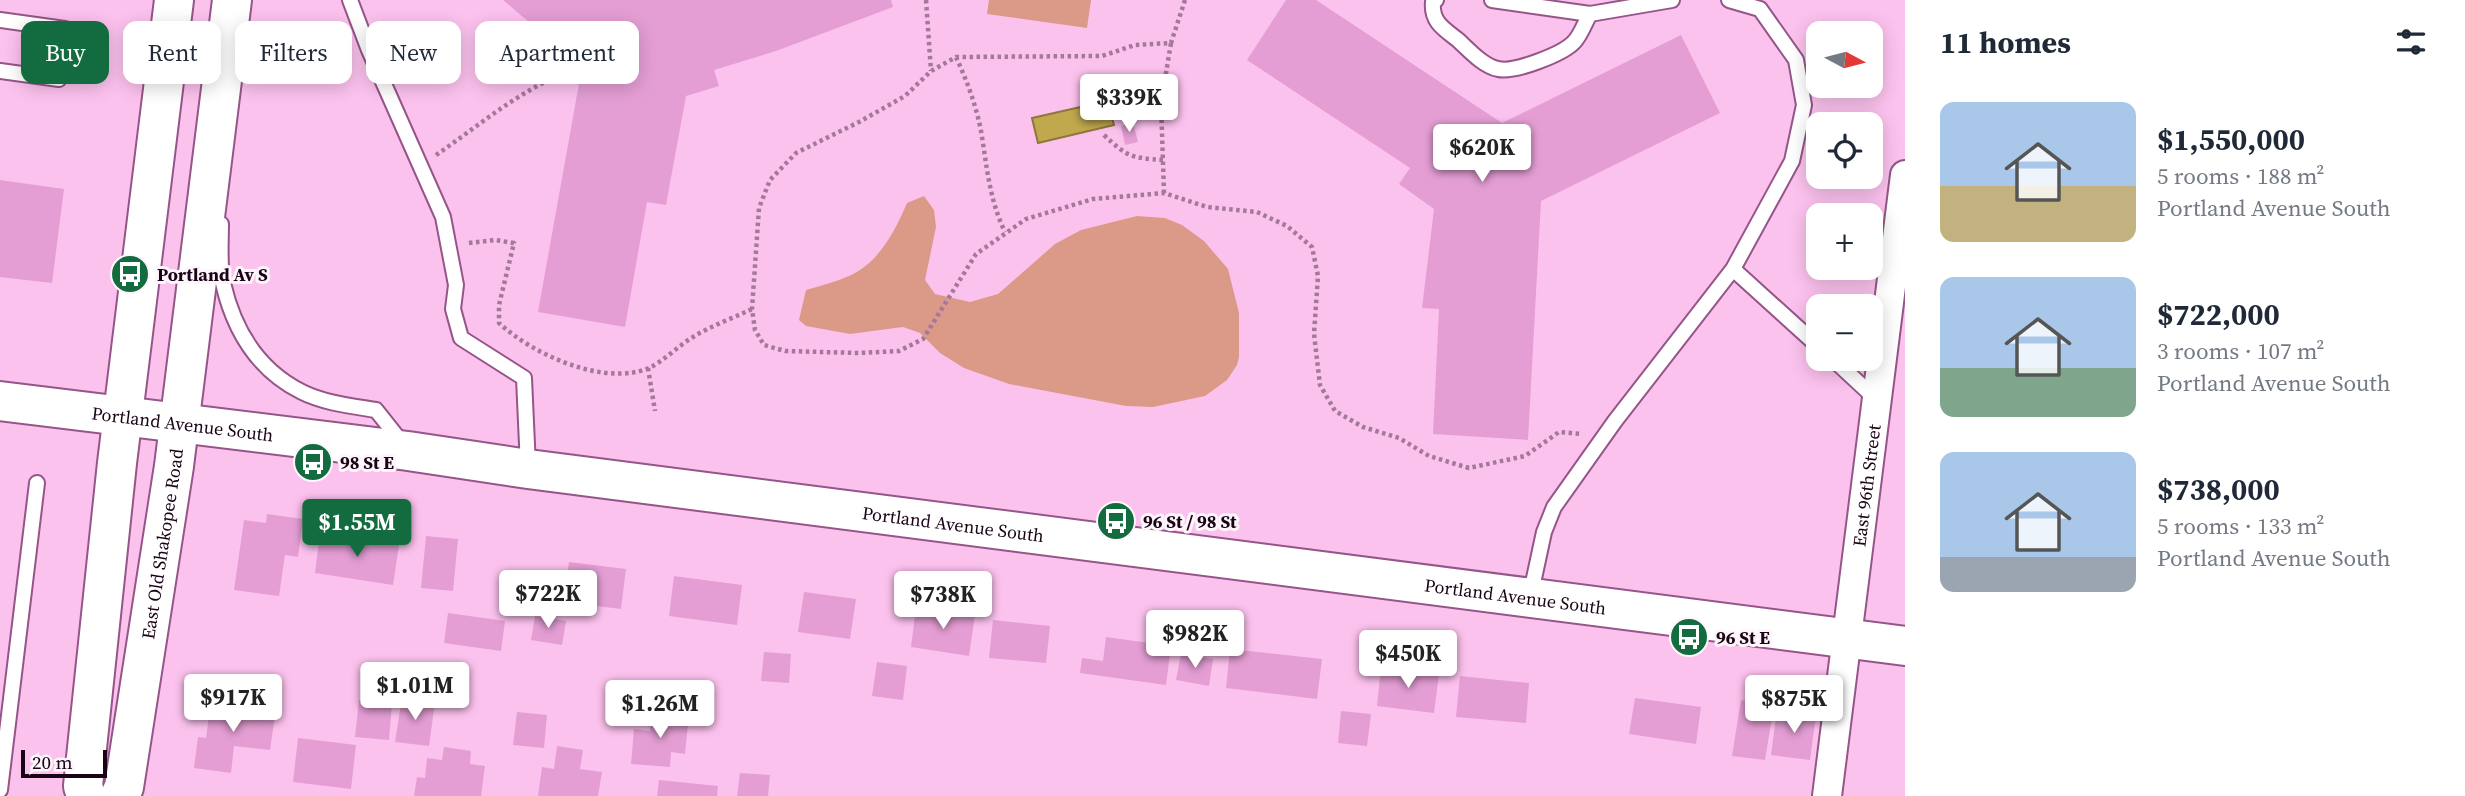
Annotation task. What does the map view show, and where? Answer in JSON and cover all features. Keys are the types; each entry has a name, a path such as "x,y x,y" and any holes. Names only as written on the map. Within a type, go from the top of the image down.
{"main road":[{"path":"86,796 83,786 123,417 174,0"},
{"name":"East Old Shakopee Road","path":"120,796 124,787 179,424 232,0"},
{"name":"Portland Avenue South","path":"0,401 408,451 528,469 1905,646"}],"street":[{"name":"East 96th Street","path":"1827,796 1902,218 1905,175"}],"lane":[{"path":"350,0 369,50 443,217 456,285 453,309 461,338 524,378 528,469"},
{"path":"1436,0 1433,2 1432,11 1435,22 1480,59 1497,69 1526,67 1573,43 1590,14"},
{"path":"1492,0 1590,14 1672,0"},
{"path":"1530,598 1544,532 1554,507 1733,268 1793,161 1804,105 1796,60 1760,9 1729,0"},
{"path":"0,20 65,29 59,79 0,71"},
{"path":"223,64 223,281 241,336 264,367 303,393 340,404 376,410 408,451"},
{"path":"1733,268 1806,335"},
{"path":"1846,371 1877,400"},
{"path":"0,790 37,483"}],"path":[{"path":"926,0 931,71"},
{"path":"1164,193 1161,103 1171,43 1185,0"},
{"path":"1171,43 1135,45 1102,56 956,57 931,71 905,96 796,153 770,180 759,208 752,309 755,330 764,345 785,351 899,351 923,340 976,254 1026,219 1093,199 1164,193 1207,207 1257,212 1287,226 1312,247 1318,276 1314,334 1320,385 1335,411 1363,427 1399,438 1429,456 1469,468 1525,456 1559,432 1604,437"},
{"path":"956,57 969,85 981,129 987,180 995,210 1005,232"},
{"path":"420,166 514,98 538,84"},
{"path":"1104,135 1122,152 1138,158 1163,160"},
{"path":"449,246 495,240 514,243 499,305 499,323 517,340 591,371 620,374 648,368 695,335 752,309"},
{"path":"648,368 654,411"}],"shaded area":[{"path":"989,0 1091,0 1087,28 987,14"},
{"path":"1107,101 1114,125 1038,143 1032,118"},
{"path":"924,196 934,210 936,227 925,280 935,294 970,302 998,294 1055,244 1081,230 1137,216 1165,218 1182,225 1204,241 1228,269 1239,313 1237,365 1227,380 1205,396 1153,407 1126,406 1009,384 964,368 940,353 920,333 903,327 850,334 806,326 799,320 806,290 849,276 869,263 885,245 907,203"}],"building":[{"path":"503,0 891,0 893,7 776,51 714,70 719,86 686,96 666,205 647,202 625,327 538,312 579,84 639,84 639,21 528,21"},
{"path":"1286,0 1316,0 1502,123 1681,35 1720,113 1541,201 1528,440 1433,434 1439,309 1422,308 1434,209 1399,184 1410,168 1247,60"},
{"path":"1133,123 1138,142 1125,145 1121,126"},
{"path":"0,180 64,189 52,283 0,277"},
{"path":"267,514 303,519 298,557 285,555 279,596 234,590 244,520 266,523"},
{"path":"320,533 399,545 393,585 315,573"},
{"path":"426,536 458,539 453,591 421,588"},
{"path":"569,562 626,569 621,609 564,602"},
{"path":"674,576 742,585 737,625 669,616"},
{"path":"804,592 856,599 850,639 798,632"},
{"path":"916,607 975,615 969,656 911,647"},
{"path":"448,613 505,621 501,651 444,643"},
{"path":"535,616 566,621 562,645 531,640"},
{"path":"993,620 1050,626 1046,663 989,658"},
{"path":"1106,637 1171,646 1166,685 1080,673 1082,658 1103,661"},
{"path":"1230,649 1322,659 1317,699 1226,688"},
{"path":"764,652 791,654 789,683 761,681"},
{"path":"1181,654 1213,659 1209,686 1176,680"},
{"path":"877,662 907,666 903,700 872,696"},
{"path":"1381,667 1439,674 1434,713 1377,706"},
{"path":"1460,676 1529,683 1526,723 1456,717"},
{"path":"402,697 435,702 429,746 395,742"},
{"path":"1635,698 1701,707 1696,744 1629,734"},
{"path":"211,700 276,709 270,750 234,746 231,773 194,768 198,737 206,738"},
{"path":"359,700 392,703 389,740 355,737"},
{"path":"1741,700 1774,705 1765,760 1732,756"},
{"path":"1777,710 1816,715 1810,760 1771,755"},
{"path":"1341,711 1371,714 1367,746 1338,743"},
{"path":"517,712 547,715 544,748 513,745"},
{"path":"652,712 689,715 685,754 671,752 670,767 631,764 634,729 650,731"},
{"path":"298,738 356,745 351,789 293,782"},
{"path":"557,746 583,750 580,769 602,772 598,796 538,796 542,767 554,769"},
{"path":"444,747 471,751 470,764 485,766 481,796 414,796 417,777 425,778 427,758 442,760"},
{"path":"740,773 770,775 768,796 737,796"},
{"path":"659,780 718,786 717,796 657,796"}],"place":[{"name":"Portland Av S","path":"130,274"},
{"name":"98 St E","path":"313,462"},
{"name":"96 St / 98 St","path":"1116,521"},
{"name":"96 St E","path":"1689,637"}]}
